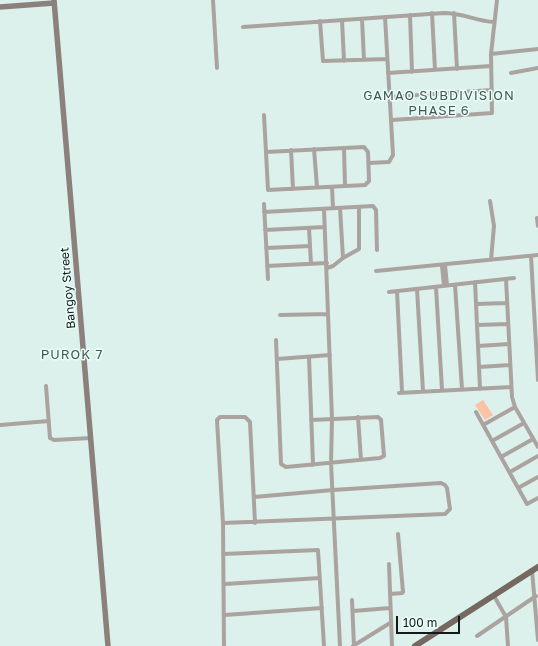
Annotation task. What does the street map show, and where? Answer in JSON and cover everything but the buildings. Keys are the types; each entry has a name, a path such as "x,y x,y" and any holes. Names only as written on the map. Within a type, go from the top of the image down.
{"main road":[{"path":"0,7 54,1"},
{"name":"Bangoy Street","path":"54,1 92,438 108,646"},
{"path":"415,646 535,568"}],"street":[{"path":"213,0 217,68"},
{"path":"392,120 486,114 493,111 491,54 497,0"},
{"path":"243,27 454,13 463,14 479,20 494,22"},
{"path":"454,13 457,69"},
{"path":"432,14 435,70"},
{"path":"410,15 412,72"},
{"path":"369,163 385,163 392,159 392,120 385,17"},
{"path":"362,18 364,60"},
{"path":"342,20 344,61"},
{"path":"320,21 323,61 387,59"},
{"path":"491,54 538,49"},
{"path":"388,73 491,66"},
{"path":"511,73 538,68"},
{"path":"390,97 492,90"},
{"path":"264,115 268,190 345,186 368,183 369,163 366,148 266,152"},
{"path":"344,148 345,186"},
{"path":"314,149 317,187"},
{"path":"291,150 293,189"},
{"path":"332,186 334,208"},
{"path":"490,201 494,226 491,260"},
{"path":"264,204 268,279"},
{"path":"327,268 333,266 343,258 357,251 360,247 358,206"},
{"path":"264,212 373,206 376,208 377,250"},
{"path":"340,208 343,258"},
{"path":"324,209 332,419 330,463 333,490 340,646"},
{"path":"537,218 538,226"},
{"path":"265,230 325,227"},
{"path":"309,228 311,264"},
{"path":"266,248 310,246"},
{"path":"376,271 444,266 538,255"},
{"path":"531,256 537,333 538,380"},
{"path":"267,266 327,263"},
{"path":"444,266 446,286"},
{"path":"389,292 514,278"},
{"path":"506,279 512,397 515,407 538,447"},
{"path":"475,282 480,389"},
{"path":"455,284 462,389"},
{"path":"436,287 442,390"},
{"path":"417,289 423,391"},
{"path":"397,291 401,392 511,387"},
{"path":"476,304 507,303"},
{"path":"280,315 328,314"},
{"path":"477,325 508,324"},
{"path":"276,340 281,462 286,467 313,465 380,458 384,454 380,418 375,416 311,420"},
{"path":"478,346 509,344"},
{"path":"277,359 330,355"},
{"path":"308,357 313,465"},
{"path":"479,367 510,365"},
{"path":"46,386 52,440 92,438"},
{"path":"483,425 515,407"},
{"path":"476,412 527,504 538,498"},
{"path":"224,646 225,584 218,417 245,417 250,422 255,522"},
{"path":"358,417 361,460"},
{"path":"0,425 49,421"},
{"path":"492,441 524,423"},
{"path":"501,457 533,439"},
{"path":"510,472 538,456"},
{"path":"518,488 538,477"},
{"path":"223,523 444,514 450,508 446,485 441,483 254,497"},
{"path":"390,594 401,594 403,592 398,534"},
{"path":"223,554 315,549 318,552 324,646"},
{"path":"389,564 392,646"},
{"path":"535,568 538,640"},
{"path":"225,584 320,578"},
{"path":"494,596 506,617 508,646"},
{"path":"476,636 536,596"},
{"path":"352,600 354,646"},
{"path":"225,615 322,608"},
{"path":"353,611 390,608"},
{"path":"354,646 390,623"}],"shaded area":[{"path":"483,400 493,415 485,420 475,405"}],"district":[{"name":"GAMAO SUBDIVISION PHASE 6","path":"439,104"},
{"name":"PUROK 7","path":"72,355"}]}
